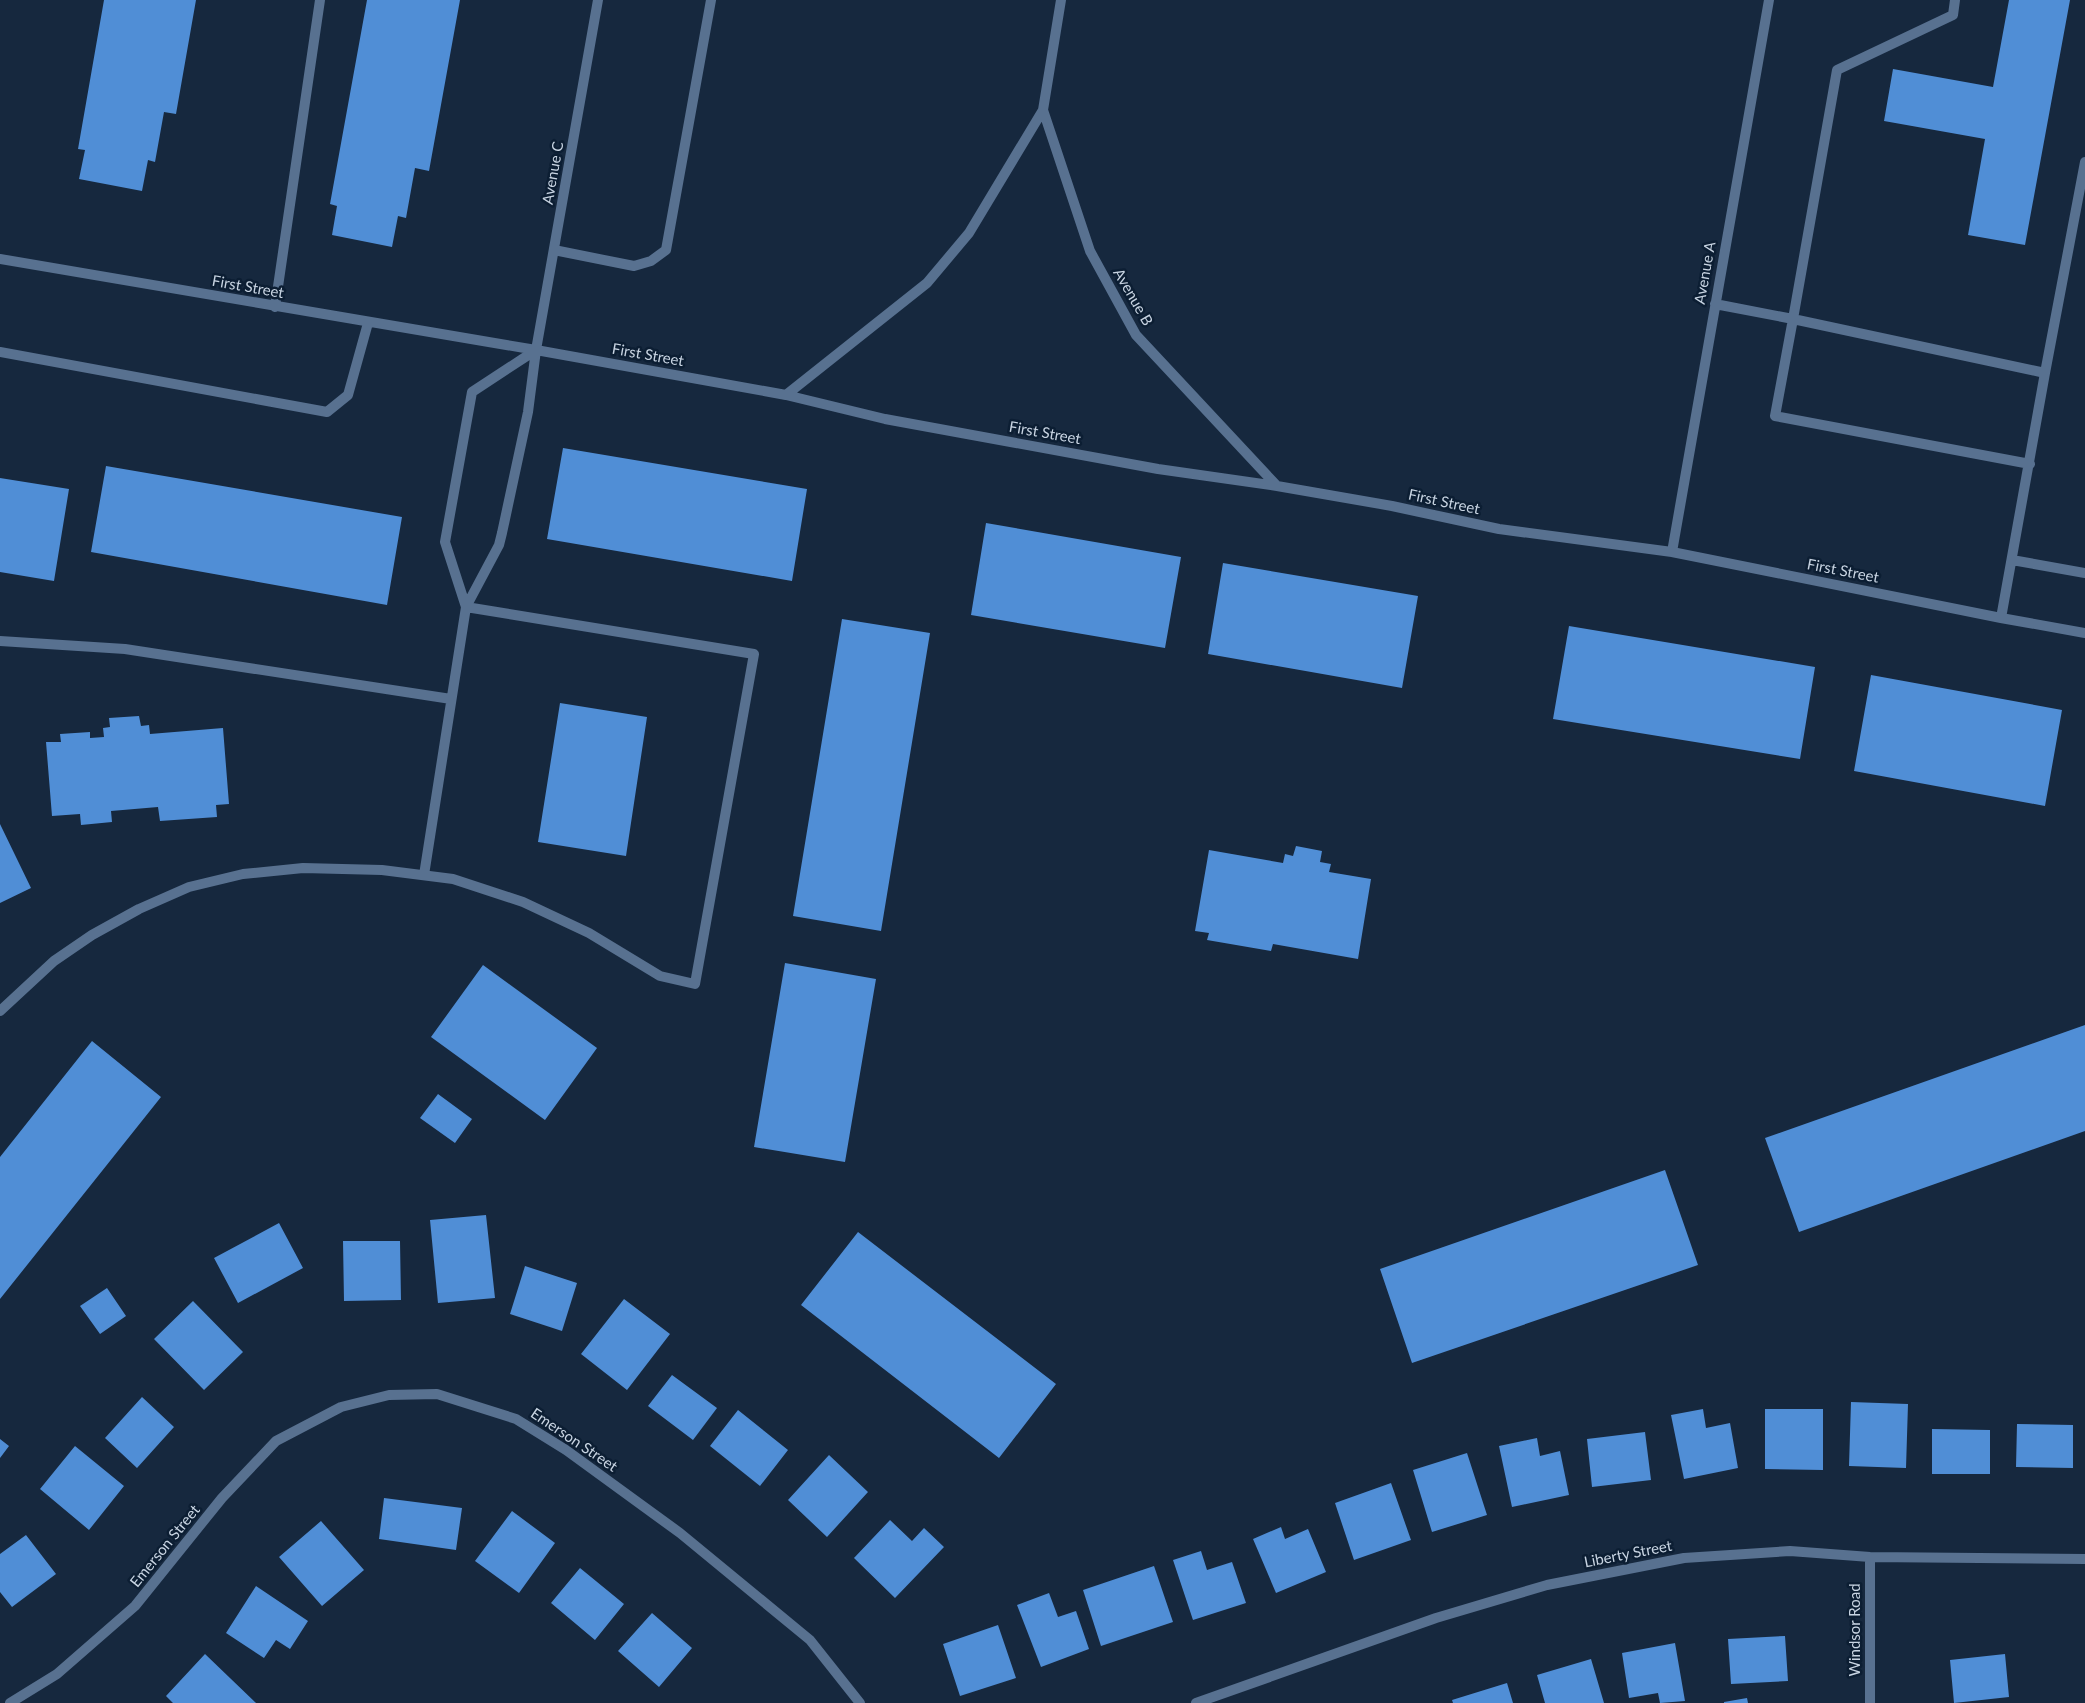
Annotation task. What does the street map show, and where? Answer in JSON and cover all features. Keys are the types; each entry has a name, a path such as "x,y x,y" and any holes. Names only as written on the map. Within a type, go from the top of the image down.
{"street":[{"path":"275,307 320,0"},
{"name":"Avenue C","path":"466,607 499,545 528,412 536,350 598,0"},
{"path":"554,250 634,266 651,261 666,250 712,0"},
{"name":"Avenue B","path":"786,395 927,283 969,233 1042,110 1061,0"},
{"name":"Avenue A","path":"1672,552 1714,304 1769,0"},
{"path":"1955,0 1953,15 1837,70 1775,416 2030,464"},
{"name":"Avenue B","path":"1042,110 1090,251 1136,335 1277,486"},
{"path":"2001,618 2085,162"},
{"name":"First Street","path":"0,260 536,350 786,395 885,419 1158,468 1392,506 1499,528 1672,552 2001,618 2085,632"},
{"path":"1714,304 2045,373"},
{"path":"0,352 327,412 348,395 368,323"},
{"path":"424,875 466,607 445,542 472,392 536,350"},
{"path":"2012,560 2085,573"},
{"path":"0,1011 54,961 92,935 139,909 189,888 243,874 303,868 382,870 453,878 523,902 589,933 660,976 695,984 754,654 466,607"},
{"path":"0,641 126,649 451,699"},
{"name":"Emerson Street","path":"10,1703 57,1674 136,1606 222,1498 276,1441 341,1407 389,1395 437,1394 516,1419 573,1456 680,1533 810,1640 860,1703"},
{"name":"Liberty Street","path":"1196,1703 1436,1618 1547,1585 1684,1558 1790,1552 1870,1557 2085,1559"},
{"name":"Windsor Road","path":"1870,1557 1870,1703"}],"building":[{"path":"104,0 196,0 176,114 164,112 155,162 148,160 142,191 79,179 85,150 78,149"},
{"path":"367,0 460,0 429,171 415,168 406,218 398,216 392,247 332,235 337,206 330,204"},
{"path":"2009,0 2070,0 2025,245 1968,235 1985,139 1884,121 1893,69 1993,87"},
{"path":"563,448 807,489 792,581 547,539"},
{"path":"106,466 402,517 387,605 91,552"},
{"path":"0,478 69,489 54,581 0,572"},
{"path":"986,523 1181,557 1165,648 971,615"},
{"path":"1223,563 1418,596 1402,688 1208,654"},
{"path":"842,619 930,633 881,931 793,916"},
{"path":"1569,626 1815,667 1800,759 1553,719"},
{"path":"1871,675 2062,710 2045,806 1854,771"},
{"path":"560,703 647,717 626,856 538,842"},
{"path":"139,716 141,726 149,725 150,734 223,728 229,804 216,805 217,817 160,821 158,807 111,811 112,822 81,825 80,814 52,816 46,742 61,742 60,734 90,732 90,738 104,737 103,728 110,727 109,718"},
{"path":"0,824 31,888 0,903"},
{"path":"1296,846 1322,851 1320,862 1331,864 1329,872 1371,879 1358,959 1273,944 1271,951 1207,940 1209,933 1195,931 1209,850 1283,863 1285,854 1293,856"},
{"path":"785,963 876,979 845,1162 754,1147"},
{"path":"483,965 597,1048 545,1120 431,1037"},
{"path":"2085,1025 2085,1131 1799,1232 1765,1138"},
{"path":"92,1041 161,1097 0,1299 0,1157"},
{"path":"438,1094 472,1119 455,1143 420,1118"},
{"path":"1665,1170 1698,1265 1412,1363 1380,1269"},
{"path":"486,1215 495,1298 438,1303 430,1220"},
{"path":"279,1223 303,1268 238,1303 214,1258"},
{"path":"858,1232 1056,1384 999,1458 801,1305"},
{"path":"343,1241 400,1241 401,1300 344,1301"},
{"path":"525,1266 577,1283 562,1331 510,1314"},
{"path":"107,1288 126,1316 100,1334 80,1306"},
{"path":"624,1299 670,1334 627,1390 581,1354"},
{"path":"193,1301 243,1352 204,1390 154,1339"},
{"path":"672,1375 717,1408 693,1440 648,1406"},
{"path":"142,1397 174,1427 137,1468 105,1438"},
{"path":"1851,1402 1908,1404 1906,1468 1849,1466"},
{"path":"1703,1409 1706,1428 1730,1423 1738,1468 1684,1479 1671,1415"},
{"path":"1765,1409 1823,1409 1823,1470 1765,1469"},
{"path":"738,1410 788,1450 760,1486 710,1446"},
{"path":"2017,1424 2073,1425 2073,1468 2016,1467"},
{"path":"1932,1429 1990,1430 1990,1474 1932,1474"},
{"path":"1645,1432 1651,1480 1592,1487 1587,1439"},
{"path":"1537,1438 1540,1456 1560,1451 1569,1495 1512,1507 1499,1446"},
{"path":"0,1439 9,1446 0,1458"},
{"path":"75,1446 124,1486 89,1530 40,1489"},
{"path":"1467,1453 1487,1515 1432,1532 1413,1470"},
{"path":"829,1455 868,1492 827,1537 788,1500"},
{"path":"1391,1483 1411,1540 1354,1560 1335,1503"},
{"path":"384,1498 462,1508 456,1550 379,1539"},
{"path":"512,1511 555,1543 519,1593 475,1561"},
{"path":"890,1520 912,1541 924,1528 944,1547 895,1598 854,1558"},
{"path":"321,1521 364,1570 322,1606 279,1557"},
{"path":"1281,1527 1285,1539 1308,1529 1326,1572 1276,1593 1253,1539"},
{"path":"26,1535 56,1574 12,1607 0,1592 0,1554"},
{"path":"1201,1551 1207,1570 1232,1562 1246,1603 1193,1620 1173,1560"},
{"path":"1154,1566 1173,1622 1101,1646 1083,1590"},
{"path":"580,1568 624,1604 595,1640 551,1603"},
{"path":"256,1586 308,1621 290,1649 276,1640 264,1658 226,1633"},
{"path":"1049,1593 1058,1617 1076,1611 1089,1649 1041,1667 1017,1605"},
{"path":"652,1613 692,1648 659,1687 618,1651"},
{"path":"998,1625 1016,1678 960,1696 943,1644"},
{"path":"1785,1636 1788,1681 1731,1684 1728,1639"},
{"path":"1675,1643 1685,1701 1660,1703 1658,1693 1629,1698 1622,1653"},
{"path":"205,1654 256,1703 173,1703 166,1696"},
{"path":"2005,1654 2009,1697 1954,1703 1950,1660"},
{"path":"1591,1659 1604,1703 1545,1703 1537,1675"},
{"path":"1507,1683 1513,1703 1453,1703 1452,1700"},
{"path":"1747,1698 1748,1703 1724,1703 1724,1702"}]}
